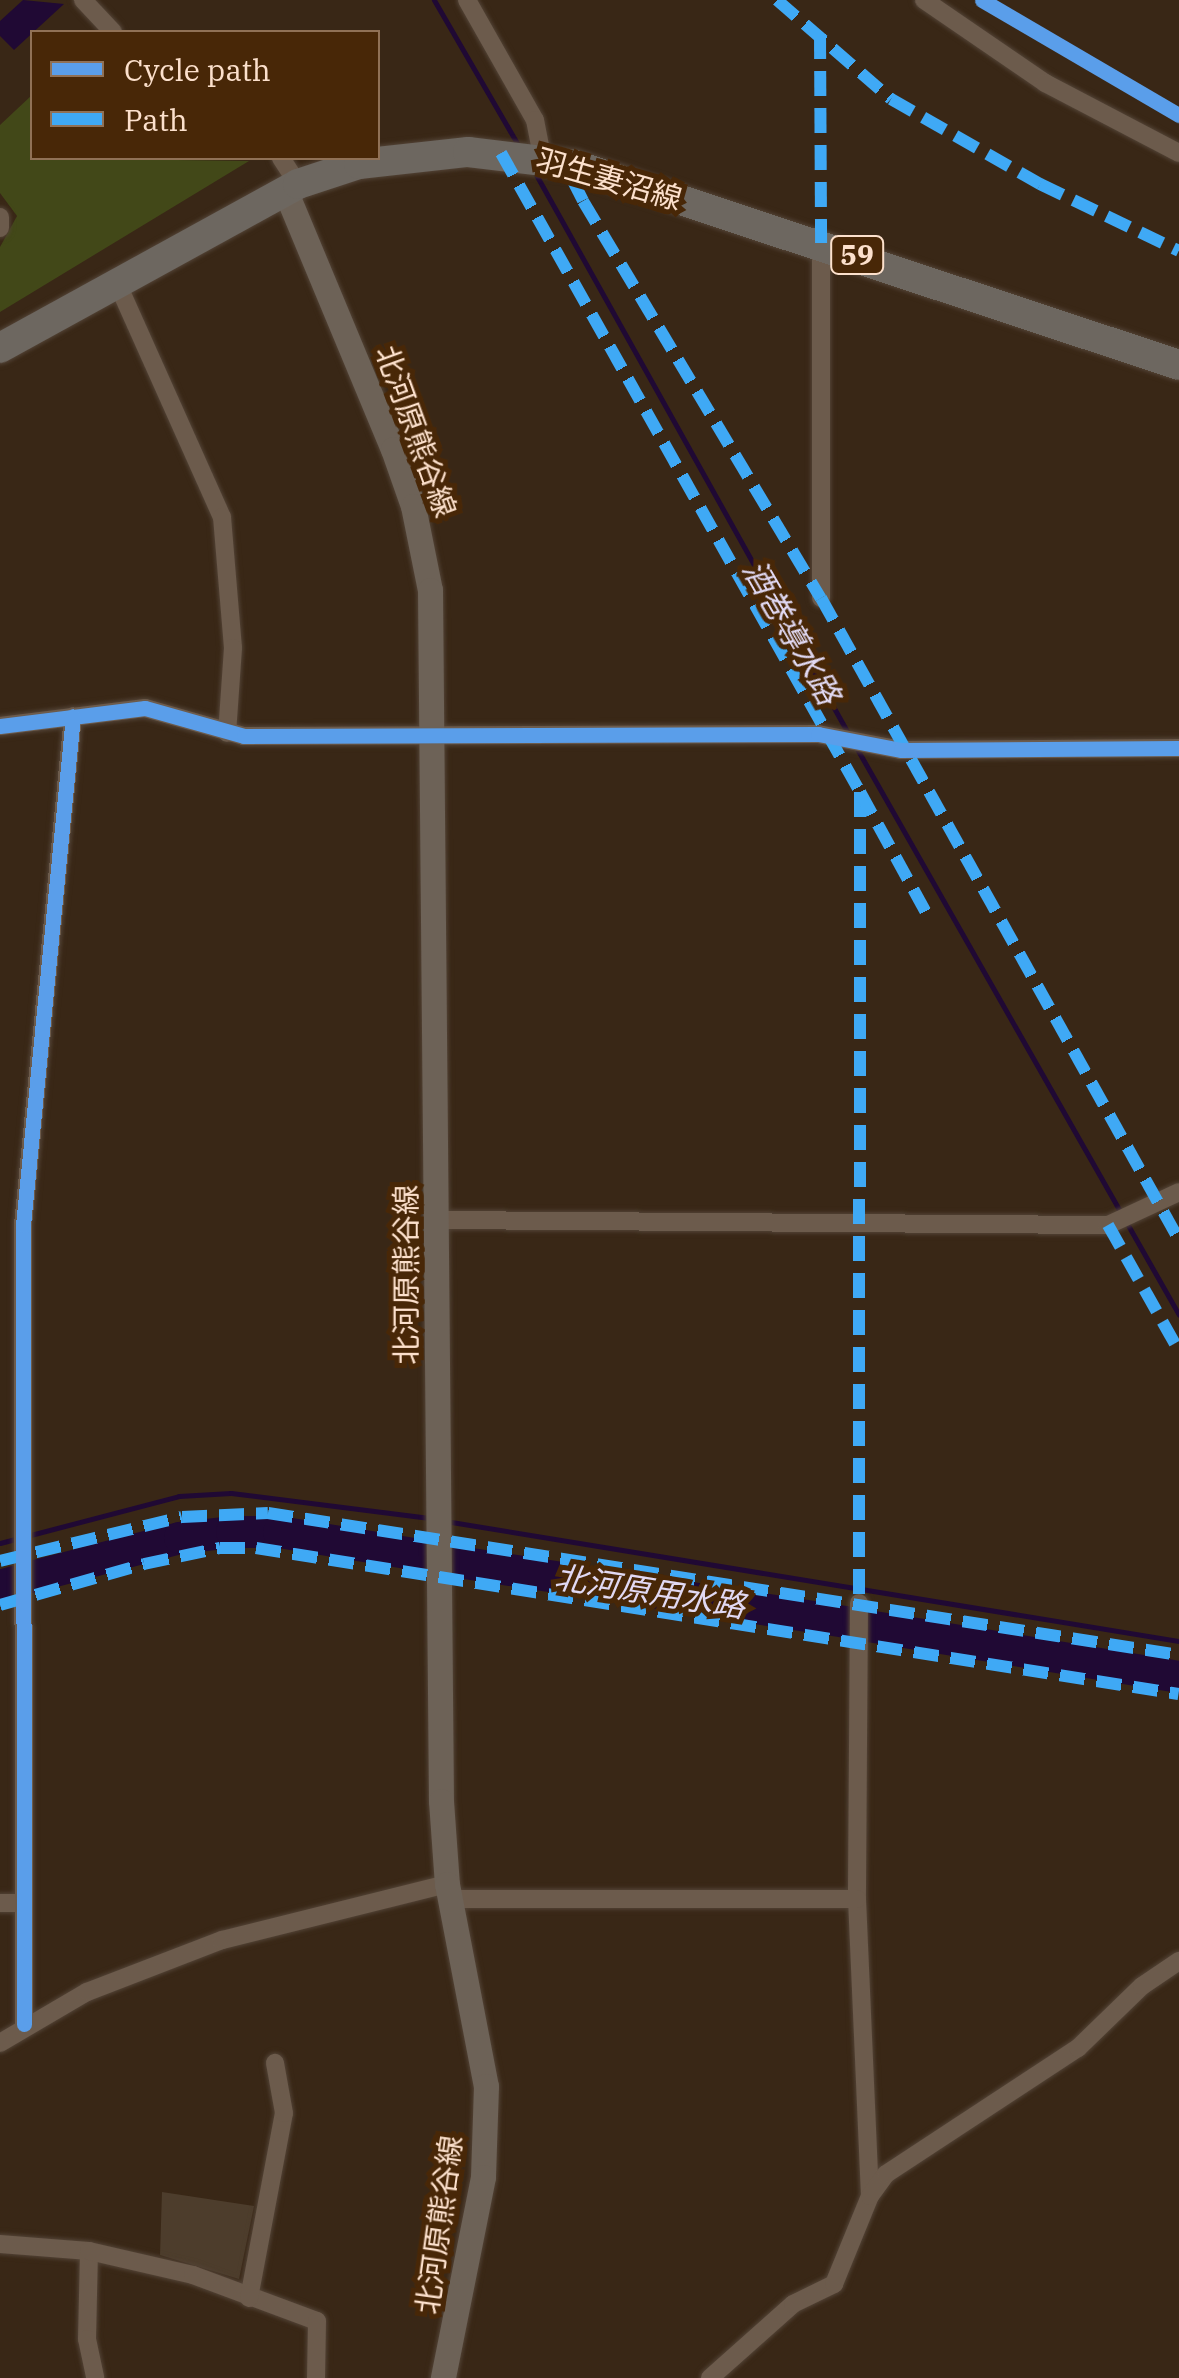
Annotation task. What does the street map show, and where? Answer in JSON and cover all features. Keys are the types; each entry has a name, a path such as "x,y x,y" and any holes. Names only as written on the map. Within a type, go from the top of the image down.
{"main road":[{"name":"羽生妻沼線","path":"0,348 119,287 291,187 396,157 528,155 822,243 1179,365"},
{"name":"北河原熊谷線","path":"291,187 413,506 430,590 436,738 440,1578 448,1892 486,2086 484,2178 443,2378"}],"street":[{"path":"84,0 111,30"},
{"path":"466,0 535,120 528,155"},
{"path":"924,0 1045,83 1179,153"},
{"path":"282,160 291,187"},
{"path":"0,217 0,228"},
{"path":"822,243 822,598"},
{"path":"119,287 222,517 233,648 227,733"},
{"path":"0,726 145,708 227,733 844,739 901,750 1179,748"},
{"path":"24,2024 23,1224 73,716"},
{"path":"438,1220 1108,1224 1179,1192"},
{"path":"859,1603 858,1899 870,2196"},
{"path":"0,2042 24,2024 87,1992 222,1940 448,1892 858,1899"},
{"path":"0,1902 23,1902"},
{"path":"710,2378 793,2304 834,2284 870,2196 886,2174 1078,2048 1142,1986 1179,1962"},
{"path":"250,2298 284,2114 274,2063"},
{"path":"0,2244 88,2251 193,2275 317,2321 316,2378"},
{"path":"88,2251 87,2339 95,2378"}],"green space":[{"path":"30,97 30,160 249,161 0,312 0,247 17,216 0,193 0,125"}],"shaded area":[{"path":"23,0 64,4 36,30 30,30 30,35 14,50 0,36 0,21"}],"building":[{"path":"162,2192 254,2206 239,2279 160,2255"}],"waterway":[{"name":"酒巻導水路","path":"434,0 518,145"},
{"name":"酒巻導水路","path":"534,171 848,733"},
{"name":"酒巻導水路","path":"856,747 1179,1315"},
{"path":"0,1543 179,1496 231,1493 429,1518"},
{"path":"445,1521 1179,1641"},
{"name":"北河原用水路","path":"32,1577 180,1538 232,1532 279,1532 420,1555"},
{"name":"北河原用水路","path":"452,1561 847,1622"},
{"name":"北河原用水路","path":"0,1586 14,1582"},
{"name":"北河原用水路","path":"868,1626 1179,1677"}],"marked path":[{"path":"777,0 891,99 1040,184 1179,251"},
{"path":"820,34 821,243"},
{"path":"501,153 860,792 859,1603"},
{"path":"575,165 573,181 583,201 821,598 1179,1240"},
{"path":"860,792 928,916"},
{"path":"1108,1225 1179,1351"},
{"path":"0,1561 182,1517 268,1513 1179,1655"},
{"path":"0,1605 144,1564 220,1548 256,1548 1179,1694"}],"cycle path":[{"path":"982,0 1179,115"},
{"path":"0,726 145,708 244,736 818,734 901,750 1179,748"},
{"path":"24,2024 23,1225 73,716"}]}
